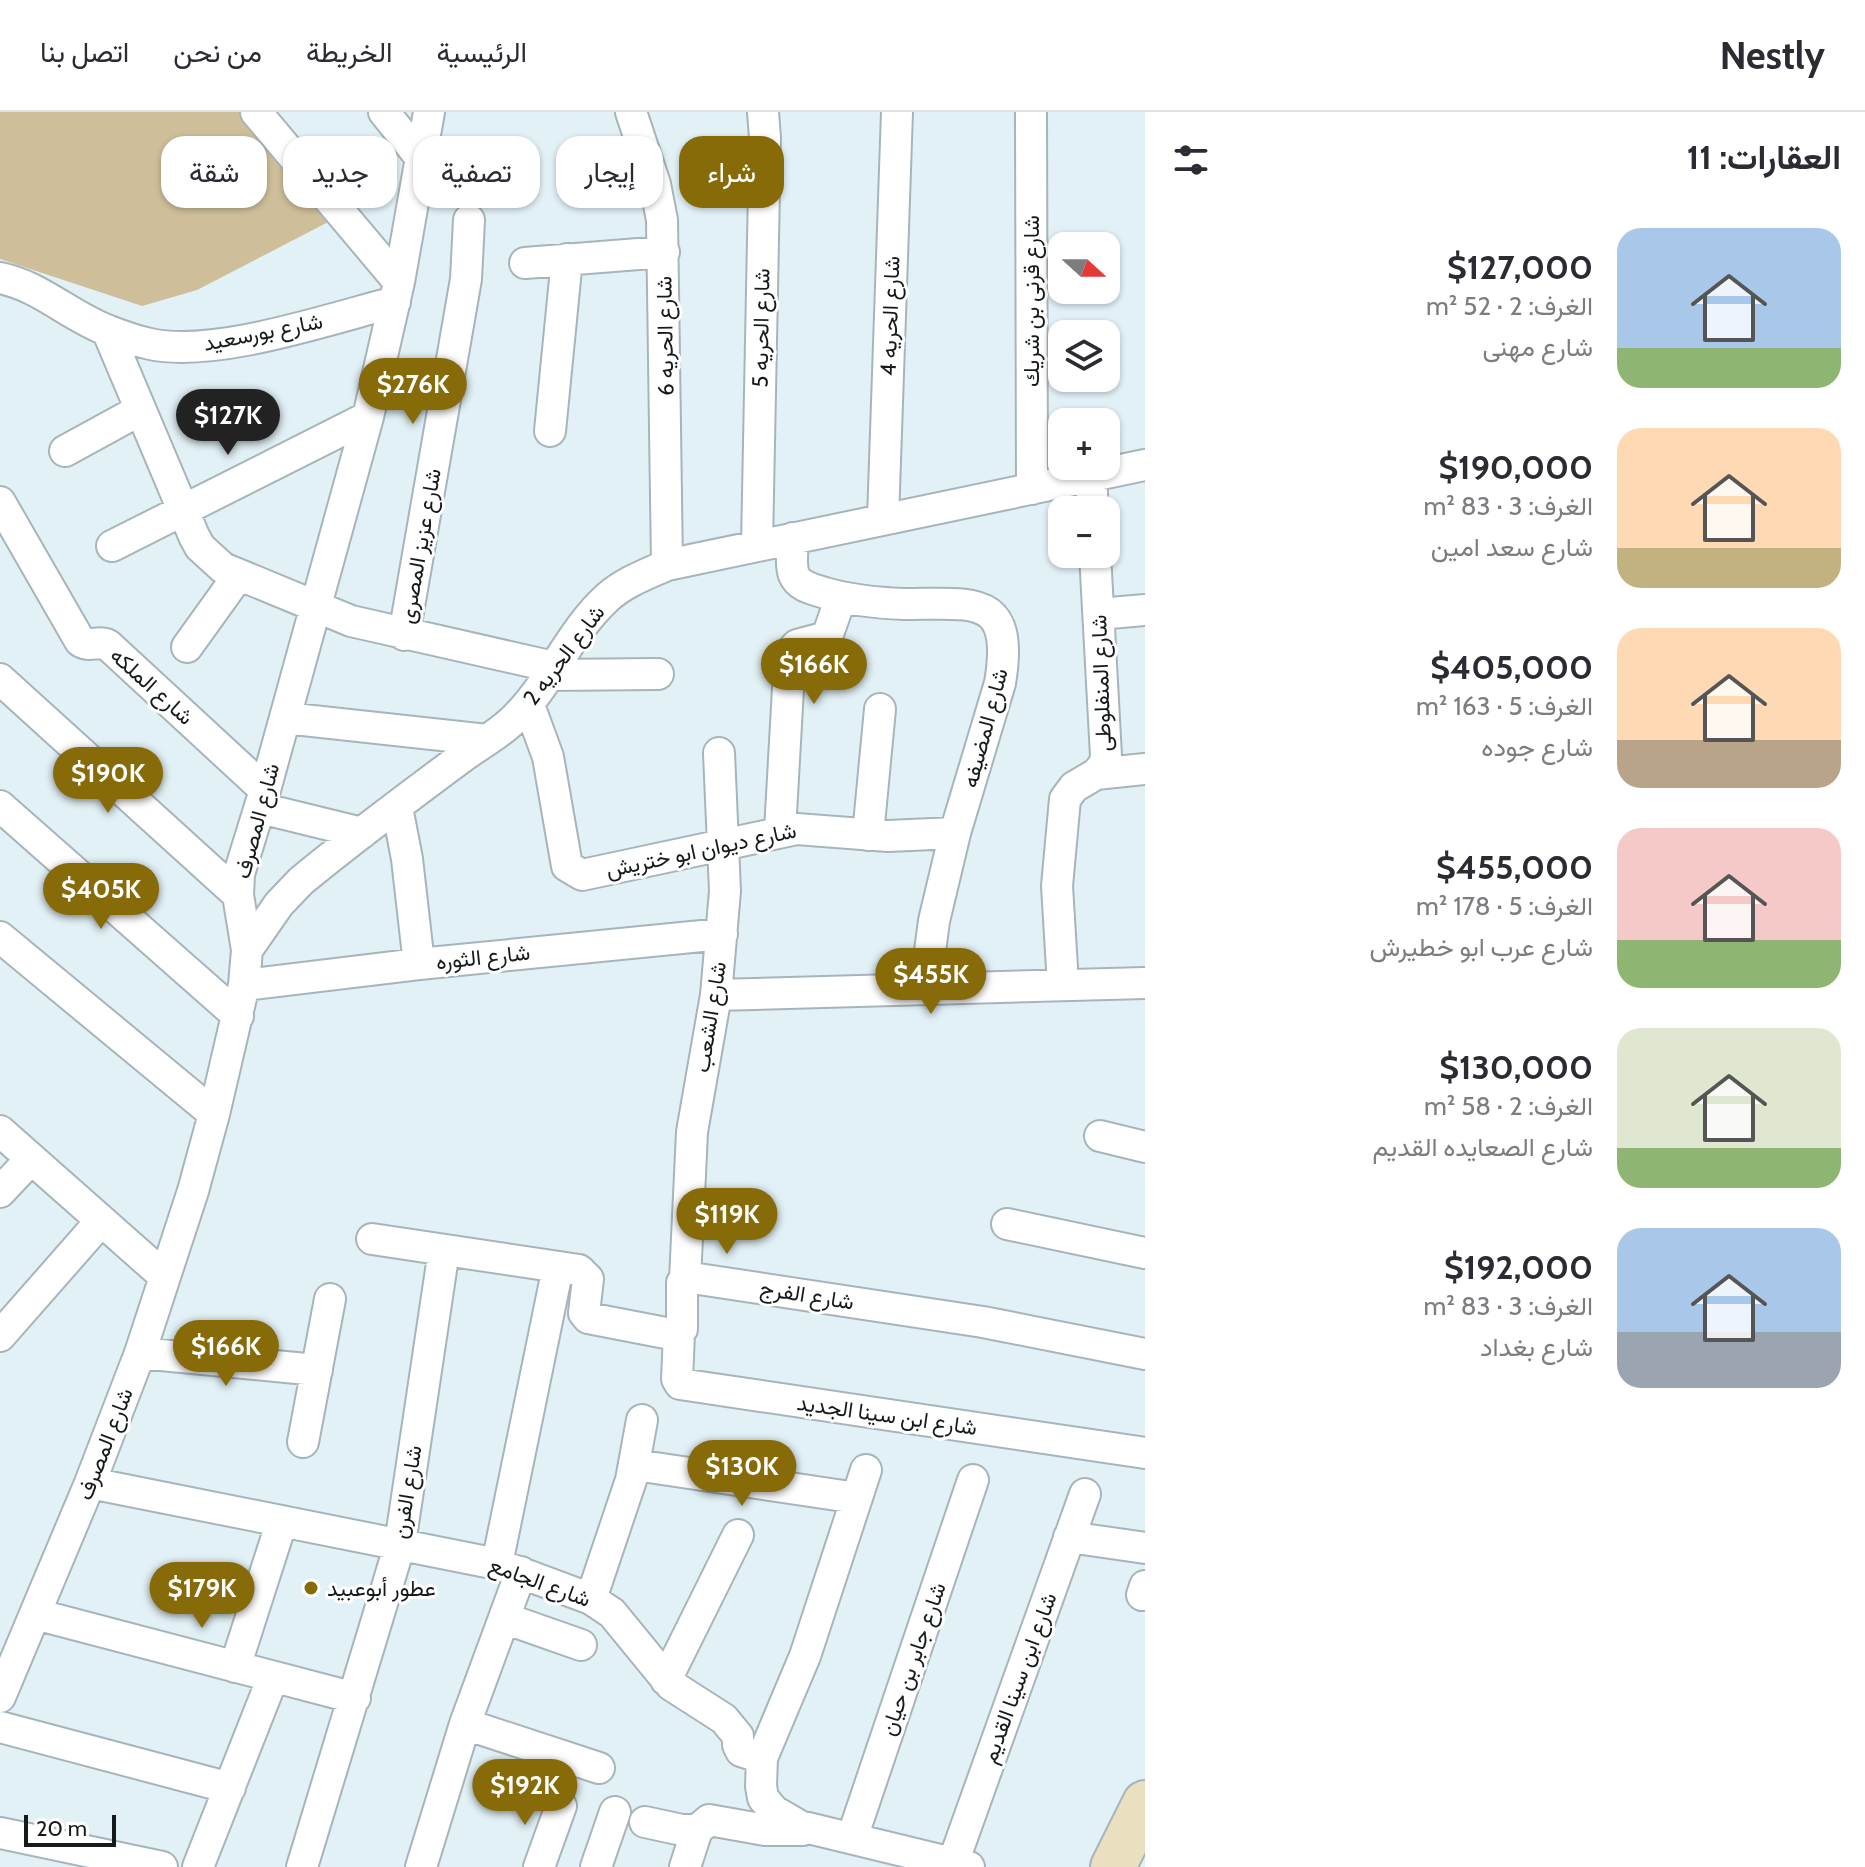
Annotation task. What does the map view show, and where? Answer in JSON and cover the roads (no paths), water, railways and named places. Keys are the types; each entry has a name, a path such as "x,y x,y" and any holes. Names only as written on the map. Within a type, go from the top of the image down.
{"street":[{"path":"256,112 397,292"},
{"path":"384,112 413,148"},
{"name":"شارع المصرف","path":"424,136 429,112"},
{"name":"شارع الحريه 6","path":"631,112 655,184 662,220 667,565"},
{"name":"شارع الحريه 5","path":"757,545 763,112"},
{"name":"شارع الحريه 4","path":"883,519 897,112"},
{"name":"شارع قرنى بن شريك","path":"1031,112 1032,489"},
{"name":"شارع المصرف","path":"0,1697 90,1483 140,1353 193,1191 244,985 247,950 238,895 239,874 368,417 397,292 413,198"},
{"name":"شارع عزيز المصرى","path":"404,635 466,279 469,220"},
{"path":"525,263 664,252"},
{"path":"550,431 567,259"},
{"name":"شارع بورسعيد","path":"0,278 40,293 71,313 107,330 152,344 201,346 249,339 397,292"},
{"path":"107,330 200,547 223,568 351,621 551,671 658,674"},
{"path":"65,451 140,410"},
{"path":"112,546 368,417"},
{"name":"شارع الحريه 2","path":"1120,471 1145,465"},
{"name":"شارع الحريه 2","path":"247,950 279,904 301,881 529,705 593,612 628,583 667,565 1080,480"},
{"name":"شارع الملكه","path":"3,512 80,641 108,645 262,799"},
{"name":"شارع المضيفه","path":"793,538 795,577 804,586 841,597 900,604 969,603 980,606 998,623 1002,634 1004,657 1000,683 955,833 934,921 925,989"},
{"name":"شارع المنفلوطى","path":"1063,985 1057,886 1065,799 1074,787 1096,774 1104,765 1106,756 1096,568"},
{"path":"187,647 238,576"},
{"path":"780,831 790,653 797,645 827,637 841,597"},
{"path":"1099,614 1145,610"},
{"path":"7,686 238,895"},
{"name":"شارع ديوان ابو ختريش","path":"529,705 545,746 567,866 582,875 725,846 780,831 812,828 868,835 955,833"},
{"path":"868,835 880,709"},
{"path":"285,718 487,740"},
{"name":"شارع الشعب","path":"685,1280 692,1132 716,995 722,934 725,846 719,753"},
{"path":"1096,774 1145,769"},
{"path":"262,799 362,833"},
{"path":"0,806 238,1016"},
{"path":"397,807 407,859 419,964"},
{"name":"شارع الثوره","path":"244,985 722,934"},
{"path":"0,937 214,1114"},
{"path":"716,995 1145,983"},
{"path":"0,1131 164,1276"},
{"path":"1100,1136 1145,1147"},
{"path":"0,1192 31,1159"},
{"path":"0,1336 101,1221"},
{"path":"1007,1224 1145,1253"},
{"path":"372,1239 579,1270 588,1279 584,1313 588,1318 679,1334 682,1329 682,1283 685,1280"},
{"name":"شارع الفرن","path":"302,1867 400,1544 444,1250"},
{"path":"421,1867 465,1724 504,1618 509,1568 558,1267"},
{"name":"شارع الفرج","path":"685,1280 692,1278 983,1322 1145,1354"},
{"path":"303,1442 330,1299"},
{"name":"شارع ابن سينا الجديد","path":"679,1334 677,1379 680,1384 1145,1453"},
{"path":"140,1353 317,1370"},
{"path":"591,1599 635,1465 642,1420"},
{"path":"635,1465 862,1484 805,1656 762,1758 761,1786 768,1804 786,1818 815,1830 961,1865"},
{"name":"شارع جابر بن حيان","path":"852,1838 973,1480"},
{"name":"شارع الجامع","path":"90,1483 509,1568 591,1599 612,1613 666,1680 724,1719 738,1736 741,1751 762,1758"},
{"name":"شارع ابن سينا القديم","path":"961,1865 1085,1494"},
{"path":"235,1667 282,1521"},
{"path":"666,1680 738,1535"},
{"path":"1069,1537 1145,1548"},
{"path":"35,1614 355,1698"},
{"path":"504,1618 581,1645"},
{"path":"198,1867 273,1677"},
{"path":"465,1724 599,1768"},
{"path":"0,1727 230,1788"},
{"path":"1113,1867 1145,1803"},
{"path":"539,1867 561,1806"},
{"path":"596,1867 615,1812"},
{"path":"685,1867 697,1830 709,1820 765,1830 815,1830"},
{"path":"645,1822 697,1830"},
{"path":"0,1833 162,1867"}],"place":[{"name":"عطور أبوعبيد","path":"311,1588"}]}
